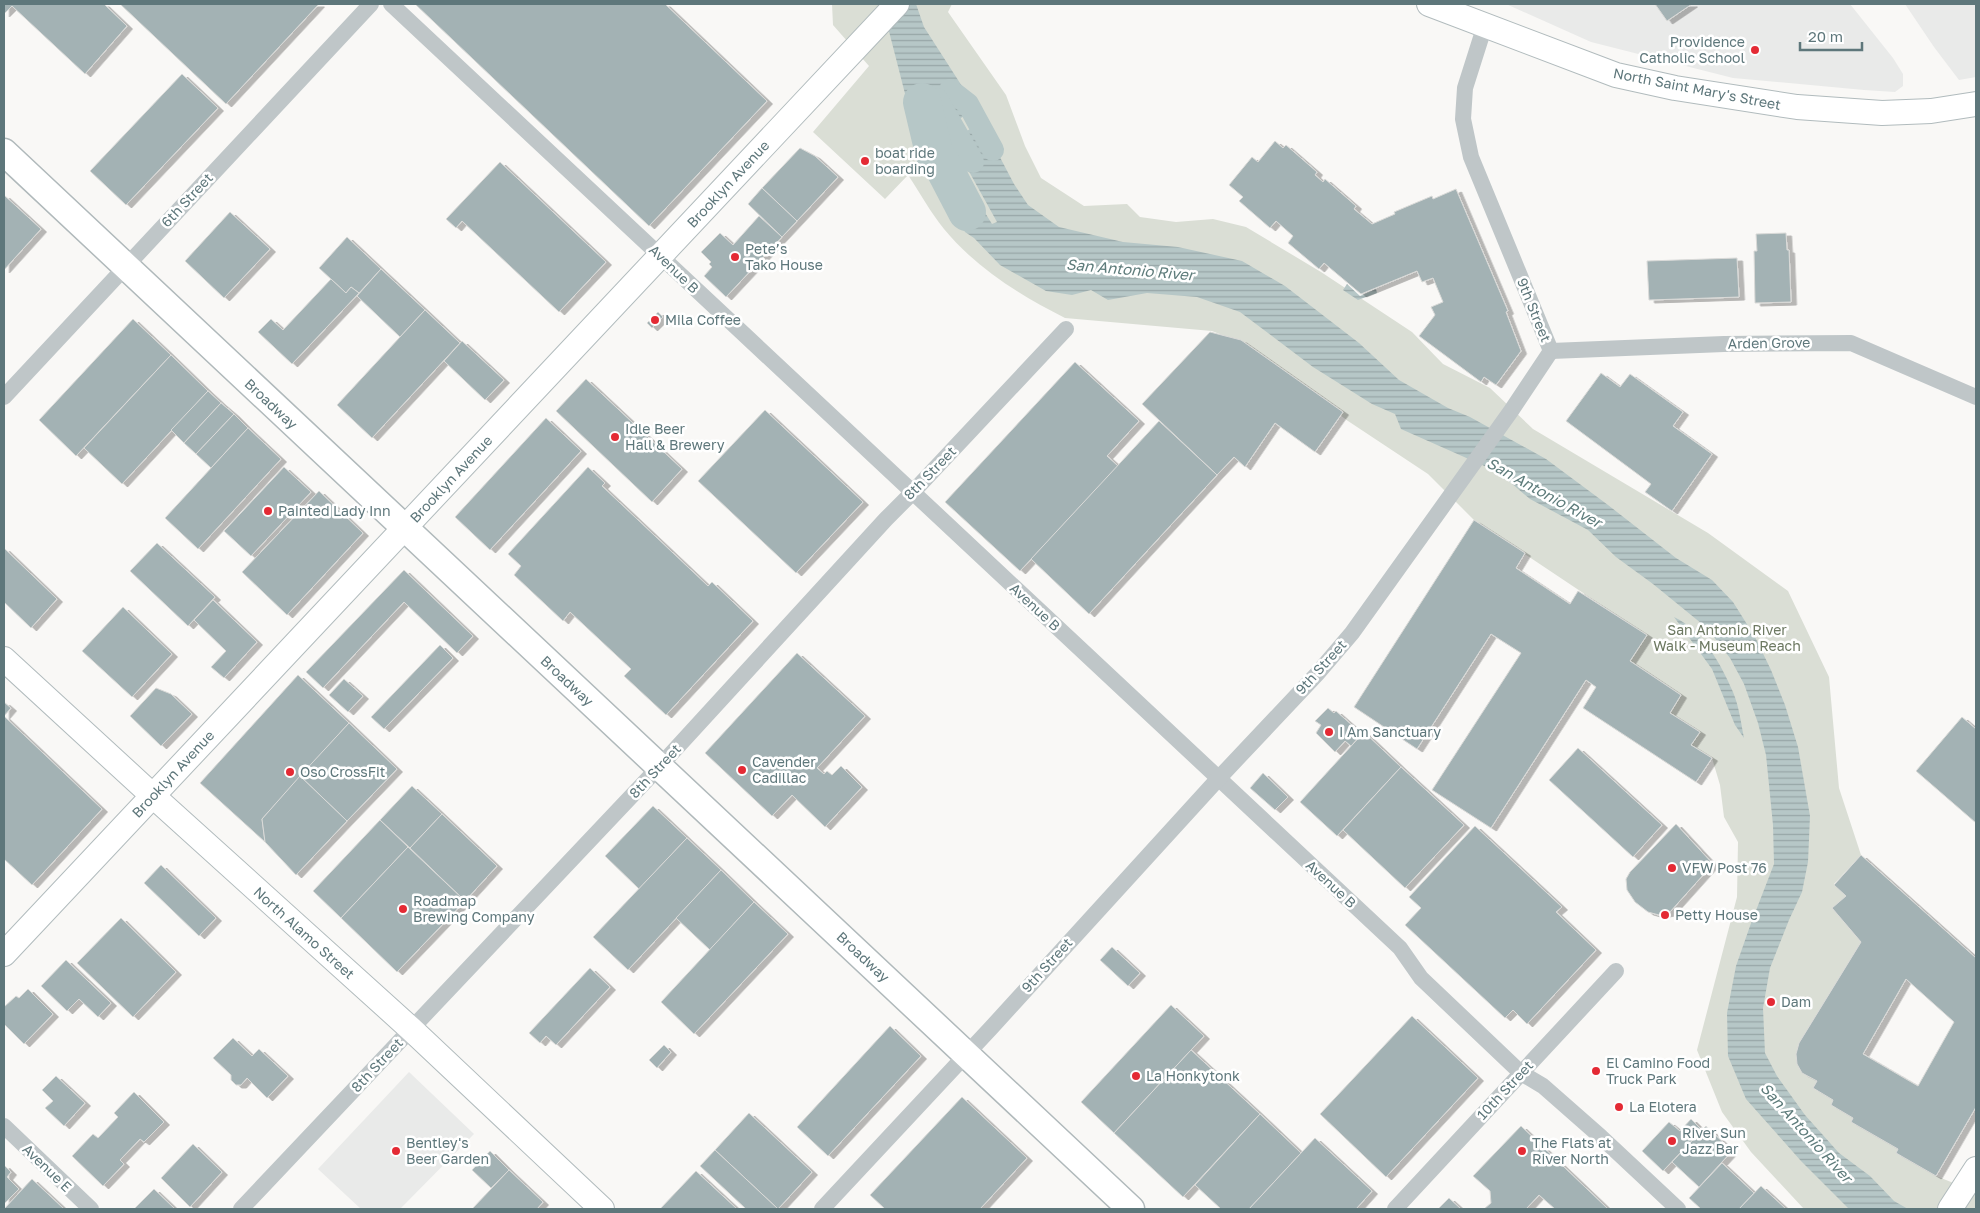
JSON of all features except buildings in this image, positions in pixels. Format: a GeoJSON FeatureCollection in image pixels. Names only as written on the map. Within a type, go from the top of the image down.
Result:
{"type":"FeatureCollection","features":[{"type":"Feature","properties":{"kind":"main road","name":"Broadway"},"geometry":{"type":"LineString","coordinates":[[4,152],[1131,1209]]}},
{"type":"Feature","properties":{"kind":"street","name":"6th Street"},"geometry":{"type":"LineString","coordinates":[[4,397],[371,4]]}},
{"type":"Feature","properties":{"kind":"street","name":"Avenue B"},"geometry":{"type":"LineString","coordinates":[[391,4],[1400,948],[1421,978],[1521,1072],[1543,1086],[1678,1209]]}},
{"type":"Feature","properties":{"kind":"street","name":"Brooklyn Avenue"},"geometry":{"type":"LineString","coordinates":[[4,954],[897,4]]}},
{"type":"Feature","properties":{"kind":"street","name":"North Saint Mary's Street"},"geometry":{"type":"LineString","coordinates":[[1429,4],[1616,75],[1751,101],[1882,114],[1931,111],[1976,104]]}},
{"type":"Feature","properties":{"kind":"street","name":"9th Street"},"geometry":{"type":"LineString","coordinates":[[822,1209],[1317,674],[1352,633],[1511,410],[1550,351],[1471,157],[1463,119],[1466,88],[1485,25]]}},
{"type":"Feature","properties":{"kind":"street","name":"8th Street"},"geometry":{"type":"LineString","coordinates":[[241,1209],[660,767],[799,612],[1066,329]]}},
{"type":"Feature","properties":{"kind":"street","name":"Arden Grove"},"geometry":{"type":"LineString","coordinates":[[1550,351],[1724,344],[1851,343],[1976,397]]}},
{"type":"Feature","properties":{"kind":"street","name":"North Alamo Street"},"geometry":{"type":"LineString","coordinates":[[4,659],[411,1029],[602,1209]]}},
{"type":"Feature","properties":{"kind":"street","name":"10th Street"},"geometry":{"type":"LineString","coordinates":[[1395,1209],[1616,971]]}},
{"type":"Feature","properties":{"kind":"street","name":"Avenue E"},"geometry":{"type":"LineString","coordinates":[[4,1126],[92,1209]]}},
{"type":"Feature","properties":{"kind":"street"},"geometry":{"type":"LineString","coordinates":[[1954,1203],[1976,1169]]}},
{"type":"Feature","properties":{"kind":"shaded area","name":"Providence Catholic School"},"geometry":{"type":"Polygon","coordinates":[[[1506,4],[1850,4],[1893,58],[1903,74],[1903,86],[1895,92],[1733,78],[1591,42],[1506,4]]]}},
{"type":"Feature","properties":{"kind":"shaded area"},"geometry":{"type":"Polygon","coordinates":[[[1905,4],[1976,4],[1976,77],[1959,80],[1905,4]]]}},
{"type":"Feature","properties":{"kind":"shaded area","name":"Bentley's Beer Garden"},"geometry":{"type":"Polygon","coordinates":[[[409,1072],[474,1134],[400,1209],[361,1209],[318,1169],[409,1072]]]}},
{"type":"Feature","properties":{"kind":"green space","name":"San Antonio River Walk - Museum Reach"},"geometry":{"type":"Polygon","coordinates":[[[832,4],[952,4],[948,12],[1006,95],[1025,146],[1041,178],[1084,206],[1127,204],[1140,217],[1176,222],[1213,219],[1246,227],[1321,272],[1412,332],[1443,364],[1490,388],[1533,429],[1708,533],[1788,591],[1829,677],[1839,788],[1861,855],[1834,884],[1846,896],[1832,908],[1861,942],[1799,1043],[1797,1062],[1806,1074],[1817,1081],[1813,1088],[1833,1100],[1831,1105],[1853,1118],[1851,1122],[1898,1149],[1896,1153],[1936,1176],[1976,1192],[1976,1209],[1804,1209],[1751,1152],[1722,1112],[1697,1050],[1737,897],[1738,842],[1724,817],[1720,785],[1712,758],[1691,745],[1699,732],[1670,713],[1681,695],[1630,661],[1646,635],[1474,520],[1428,474],[1348,421],[1245,344],[1212,331],[1065,318],[1000,280],[970,256],[939,223],[908,175],[885,199],[813,132],[869,66],[833,25],[832,4]]]}},
{"type":"Feature","properties":{"kind":"water"},"geometry":{"type":"Polygon","coordinates":[[[882,4],[916,4],[924,27],[976,108],[940,132],[945,146],[922,160],[882,4]]]}},
{"type":"Feature","properties":{"kind":"water"},"geometry":{"type":"Polygon","coordinates":[[[982,123],[1014,184],[1028,205],[1059,227],[1123,242],[1178,247],[1242,261],[1285,286],[1359,343],[1399,380],[1546,459],[1676,558],[1712,580],[1733,602],[1755,637],[1785,705],[1798,747],[1810,816],[1808,862],[1802,892],[1770,968],[1763,1008],[1765,1053],[1777,1076],[1805,1115],[1839,1153],[1870,1176],[1894,1201],[1908,1209],[1849,1209],[1801,1161],[1746,1099],[1728,1056],[1727,1013],[1736,966],[1774,864],[1773,825],[1766,755],[1758,723],[1744,684],[1730,658],[1707,628],[1616,557],[1588,530],[1530,499],[1498,472],[1401,429],[1395,414],[1372,404],[1313,367],[1240,312],[1197,297],[1147,293],[1108,300],[1091,290],[1072,295],[1046,291],[1000,265],[974,238],[965,232],[945,200],[933,172],[953,161],[992,224],[997,222],[951,139],[982,123]]]}},
{"type":"Feature","properties":{"kind":"water"},"geometry":{"type":"Polygon","coordinates":[[[1347,284],[1360,296],[1376,289],[1377,293],[1358,300],[1343,290],[1347,284]]]}},
{"type":"Feature","properties":{"kind":"water"},"geometry":{"type":"Polygon","coordinates":[[[1674,617],[1694,631],[1717,660],[1735,697],[1744,738],[1735,725],[1712,669],[1674,617]]]}},
{"type":"Feature","properties":{"kind":"waterway"},"geometry":{"type":"LineString","coordinates":[[950,90],[968,104],[993,150]]}},
{"type":"Feature","properties":{"kind":"waterway"},"geometry":{"type":"LineString","coordinates":[[937,99],[973,162]]}},
{"type":"Feature","properties":{"kind":"waterway","name":"San Antonio River"},"geometry":{"type":"LineString","coordinates":[[922,102],[934,153],[943,166],[967,212]]}},
{"type":"Feature","properties":{"kind":"place","name":"Providence Catholic School"},"geometry":{"type":"Point","coordinates":[1755,50]}},
{"type":"Feature","properties":{"kind":"place","name":"boat ride boarding"},"geometry":{"type":"Point","coordinates":[865,161]}},
{"type":"Feature","properties":{"kind":"place","name":"Pete’s Tako House"},"geometry":{"type":"Point","coordinates":[735,257]}},
{"type":"Feature","properties":{"kind":"place","name":"Mila Coffee"},"geometry":{"type":"Point","coordinates":[655,320]}},
{"type":"Feature","properties":{"kind":"place","name":"Idle Beer Hall & Brewery"},"geometry":{"type":"Point","coordinates":[615,437]}},
{"type":"Feature","properties":{"kind":"place","name":"Painted Lady Inn"},"geometry":{"type":"Point","coordinates":[268,511]}},
{"type":"Feature","properties":{"kind":"place","name":"I Am Sanctuary"},"geometry":{"type":"Point","coordinates":[1329,732]}},
{"type":"Feature","properties":{"kind":"place","name":"Cavender Cadillac"},"geometry":{"type":"Point","coordinates":[742,770]}},
{"type":"Feature","properties":{"kind":"place","name":"Oso CrossFit"},"geometry":{"type":"Point","coordinates":[290,772]}},
{"type":"Feature","properties":{"kind":"place","name":"VFW Post 76"},"geometry":{"type":"Point","coordinates":[1672,868]}},
{"type":"Feature","properties":{"kind":"place","name":"Roadmap Brewing Company"},"geometry":{"type":"Point","coordinates":[403,909]}},
{"type":"Feature","properties":{"kind":"place","name":"Petty House"},"geometry":{"type":"Point","coordinates":[1665,915]}},
{"type":"Feature","properties":{"kind":"place","name":"Dam"},"geometry":{"type":"Point","coordinates":[1771,1002]}},
{"type":"Feature","properties":{"kind":"place","name":"El Camino Food Truck Park"},"geometry":{"type":"Point","coordinates":[1596,1071]}},
{"type":"Feature","properties":{"kind":"place","name":"La Honkytonk"},"geometry":{"type":"Point","coordinates":[1136,1076]}},
{"type":"Feature","properties":{"kind":"place","name":"La Elotera"},"geometry":{"type":"Point","coordinates":[1619,1107]}},
{"type":"Feature","properties":{"kind":"place","name":"River Sun Jazz Bar"},"geometry":{"type":"Point","coordinates":[1672,1141]}},
{"type":"Feature","properties":{"kind":"place","name":"Bentley's Beer Garden"},"geometry":{"type":"Point","coordinates":[396,1151]}},
{"type":"Feature","properties":{"kind":"place","name":"The Flats at River North"},"geometry":{"type":"Point","coordinates":[1522,1151]}}]}
